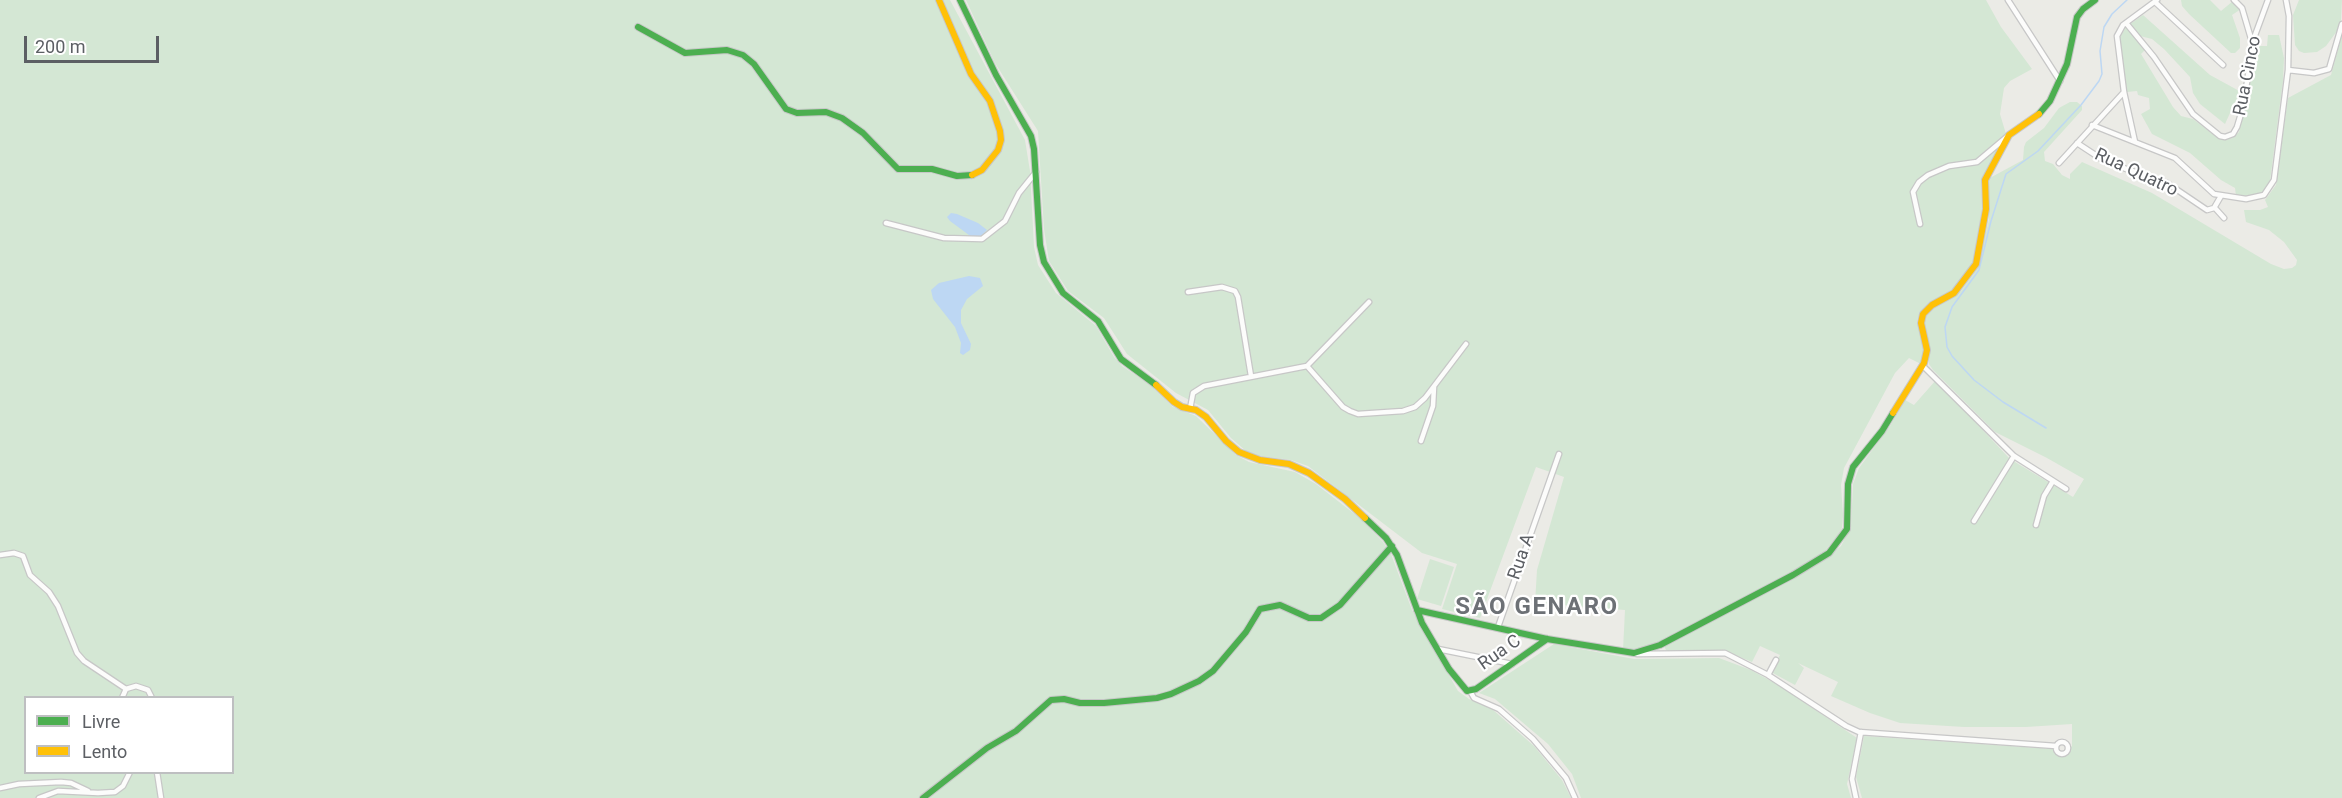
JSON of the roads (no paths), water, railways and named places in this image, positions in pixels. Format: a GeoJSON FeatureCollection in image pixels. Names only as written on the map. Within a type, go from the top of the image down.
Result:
{"type":"FeatureCollection","features":[{"type":"Feature","properties":{"kind":"street"},"geometry":{"type":"LineString","coordinates":[[638,27],[685,53],[727,50],[743,55],[754,64],[786,109],[797,113],[826,112],[842,118],[863,133],[898,168],[932,169],[957,176],[970,176],[982,170],[994,156],[1000,144],[1000,131],[990,101],[971,74],[939,0]]}},
{"type":"Feature","properties":{"kind":"street"},"geometry":{"type":"LineString","coordinates":[[960,0],[996,75],[1031,136],[1036,172],[1040,245],[1044,262],[1059,287],[1068,298],[1098,321],[1121,360],[1155,384],[1174,402],[1206,417],[1226,441],[1239,452],[1260,460],[1289,464],[1309,473],[1345,499],[1392,546],[1402,565],[1417,610],[1437,649],[1460,685],[1474,698],[1499,709],[1533,739],[1560,769],[1575,798]]}},
{"type":"Feature","properties":{"kind":"street"},"geometry":{"type":"LineString","coordinates":[[2008,0],[2060,81]]}},
{"type":"Feature","properties":{"kind":"street"},"geometry":{"type":"LineString","coordinates":[[1920,224],[1913,192],[1919,182],[1928,175],[1949,166],[1977,162],[2008,135],[2043,111],[2060,81],[2071,53],[2077,17],[2095,0]]}},
{"type":"Feature","properties":{"kind":"street"},"geometry":{"type":"LineString","coordinates":[[2234,0],[2244,11],[2253,44]]}},
{"type":"Feature","properties":{"kind":"street","name":"Rua Cinco"},"geometry":{"type":"LineString","coordinates":[[2126,23],[2154,57],[2193,114],[2223,137],[2231,135],[2237,127],[2243,107],[2253,44],[2268,0]]}},
{"type":"Feature","properties":{"kind":"street"},"geometry":{"type":"LineString","coordinates":[[2092,125],[2181,161],[2210,191],[2221,196],[2250,200],[2264,195],[2274,180],[2288,70],[2290,47],[2286,0]]}},
{"type":"Feature","properties":{"kind":"street"},"geometry":{"type":"LineString","coordinates":[[2136,142],[2124,92],[2117,38],[2126,23],[2156,1],[2223,66]]}},
{"type":"Feature","properties":{"kind":"street"},"geometry":{"type":"LineString","coordinates":[[2288,70],[2314,73],[2329,69],[2342,24]]}},
{"type":"Feature","properties":{"kind":"street"},"geometry":{"type":"LineString","coordinates":[[2060,163],[2124,92]]}},
{"type":"Feature","properties":{"kind":"street"},"geometry":{"type":"LineString","coordinates":[[1634,654],[1652,649],[1752,597],[1812,565],[1834,548],[1847,529],[1848,484],[1853,467],[1882,431],[1923,366],[1927,350],[1921,327],[1922,316],[1929,308],[1954,293],[1976,264],[1986,209],[1984,182],[2008,135]]}},
{"type":"Feature","properties":{"kind":"street","name":"Rua Quatro"},"geometry":{"type":"LineString","coordinates":[[2077,143],[2106,162],[2167,183],[2207,210],[2215,208]]}},
{"type":"Feature","properties":{"kind":"street"},"geometry":{"type":"LineString","coordinates":[[886,224],[944,238],[982,238],[1005,221],[1019,193],[1036,172]]}},
{"type":"Feature","properties":{"kind":"street"},"geometry":{"type":"LineString","coordinates":[[2221,196],[2215,208],[2224,218]]}},
{"type":"Feature","properties":{"kind":"street"},"geometry":{"type":"LineString","coordinates":[[1188,292],[1222,287],[1235,291],[1238,297],[1251,376]]}},
{"type":"Feature","properties":{"kind":"street"},"geometry":{"type":"LineString","coordinates":[[1190,409],[1193,393],[1199,388],[1307,366],[1369,302]]}},
{"type":"Feature","properties":{"kind":"street"},"geometry":{"type":"LineString","coordinates":[[1307,366],[1343,407],[1358,414],[1410,409],[1422,402],[1466,344]]}},
{"type":"Feature","properties":{"kind":"street"},"geometry":{"type":"LineString","coordinates":[[1923,366],[2014,456],[2066,489]]}},
{"type":"Feature","properties":{"kind":"street"},"geometry":{"type":"LineString","coordinates":[[1421,441],[1433,406],[1434,387]]}},
{"type":"Feature","properties":{"kind":"street","name":"Rua A"},"geometry":{"type":"LineString","coordinates":[[1498,627],[1559,454]]}},
{"type":"Feature","properties":{"kind":"street"},"geometry":{"type":"LineString","coordinates":[[1974,521],[2014,456]]}},
{"type":"Feature","properties":{"kind":"street"},"geometry":{"type":"LineString","coordinates":[[2036,525],[2044,496],[2053,481]]}},
{"type":"Feature","properties":{"kind":"street"},"geometry":{"type":"LineString","coordinates":[[923,798],[987,748],[1010,736],[1052,700],[1104,703],[1157,698],[1171,694],[1199,681],[1213,671],[1264,607],[1280,605],[1309,618],[1321,618],[1340,605],[1392,546]]}},
{"type":"Feature","properties":{"kind":"street"},"geometry":{"type":"LineString","coordinates":[[0,555],[14,553],[23,556],[30,575],[43,586],[58,606],[76,653],[84,661],[126,689],[141,687],[147,690],[151,696]]}},
{"type":"Feature","properties":{"kind":"street"},"geometry":{"type":"LineString","coordinates":[[1417,610],[1547,639],[1634,654],[1725,653],[1768,675],[1846,726],[1861,732],[2056,746]]}},
{"type":"Feature","properties":{"kind":"street","name":"Rua C"},"geometry":{"type":"LineString","coordinates":[[1470,692],[1547,639]]}},
{"type":"Feature","properties":{"kind":"street"},"geometry":{"type":"LineString","coordinates":[[1437,649],[1512,664]]}},
{"type":"Feature","properties":{"kind":"street"},"geometry":{"type":"LineString","coordinates":[[1768,675],[1776,660]]}},
{"type":"Feature","properties":{"kind":"street"},"geometry":{"type":"LineString","coordinates":[[123,696],[126,689]]}},
{"type":"Feature","properties":{"kind":"street"},"geometry":{"type":"LineString","coordinates":[[1856,798],[1852,779],[1861,732]]}},
{"type":"Feature","properties":{"kind":"street"},"geometry":{"type":"LineString","coordinates":[[39,798],[58,791],[115,792],[123,786],[129,774]]}},
{"type":"Feature","properties":{"kind":"street"},"geometry":{"type":"LineString","coordinates":[[157,774],[161,798]]}},
{"type":"Feature","properties":{"kind":"street"},"geometry":{"type":"LineString","coordinates":[[0,788],[29,783],[61,782],[71,783],[90,792]]}},
{"type":"Feature","properties":{"kind":"water"},"geometry":{"type":"Polygon","coordinates":[[[951,213],[978,223],[987,230],[981,236],[973,238],[950,221],[947,217],[951,213]]]}},
{"type":"Feature","properties":{"kind":"water"},"geometry":{"type":"Polygon","coordinates":[[[969,276],[980,278],[983,286],[967,299],[961,310],[961,323],[971,344],[970,350],[963,355],[960,353],[961,343],[955,327],[933,299],[931,290],[939,283],[969,276]]]}},
{"type":"Feature","properties":{"kind":"waterway"},"geometry":{"type":"LineString","coordinates":[[2046,428],[2003,402],[1974,380],[1952,356],[1947,347],[1945,327],[1952,307],[1979,270],[2006,174],[2038,151],[2081,105],[2099,81],[2102,74],[2100,51],[2104,27],[2112,14],[2127,0]]}},
{"type":"Feature","properties":{"kind":"district","name":"SÃO GENARO"},"geometry":{"type":"Point","coordinates":[1537,608]}}]}
